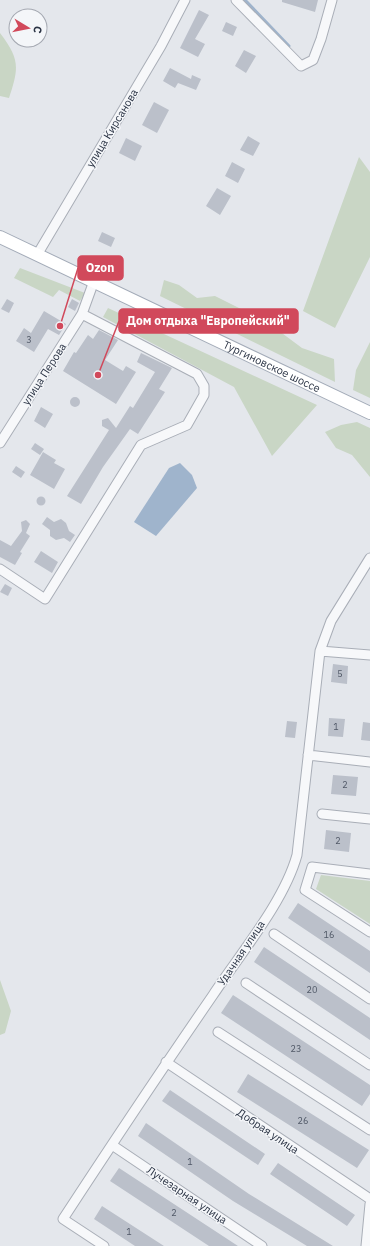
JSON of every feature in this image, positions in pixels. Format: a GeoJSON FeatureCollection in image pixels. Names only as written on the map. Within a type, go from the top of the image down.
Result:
{"type":"FeatureCollection","features":[{"type":"Feature","properties":{"kind":"main road","name":"Тургиновское шоссе"},"geometry":{"type":"LineString","coordinates":[[0,237],[370,413]]}},
{"type":"Feature","properties":{"kind":"street","name":"улица Кирсанова"},"geometry":{"type":"LineString","coordinates":[[37,255],[161,46],[185,0]]}},
{"type":"Feature","properties":{"kind":"street"},"geometry":{"type":"LineString","coordinates":[[236,0],[301,66],[312,60],[321,39],[332,0]]}},
{"type":"Feature","properties":{"kind":"street","name":"улица Перова"},"geometry":{"type":"LineString","coordinates":[[0,443],[82,314],[94,281]]}},
{"type":"Feature","properties":{"kind":"street"},"geometry":{"type":"LineString","coordinates":[[0,569],[45,599],[141,445],[187,425],[204,395],[204,386],[197,374],[82,314]]}},
{"type":"Feature","properties":{"kind":"street","name":"Удачная улица"},"geometry":{"type":"LineString","coordinates":[[104,1246],[63,1219],[166,1062],[272,908],[289,879],[297,855],[320,651],[331,621],[370,558]]}},
{"type":"Feature","properties":{"kind":"street"},"geometry":{"type":"LineString","coordinates":[[320,651],[370,655]]}},
{"type":"Feature","properties":{"kind":"street"},"geometry":{"type":"LineString","coordinates":[[308,755],[370,762]]}},
{"type":"Feature","properties":{"kind":"street"},"geometry":{"type":"LineString","coordinates":[[322,814],[370,819]]}},
{"type":"Feature","properties":{"kind":"street"},"geometry":{"type":"LineString","coordinates":[[370,874],[312,867],[305,890],[370,932]]}},
{"type":"Feature","properties":{"kind":"street"},"geometry":{"type":"LineString","coordinates":[[274,934],[370,999]]}},
{"type":"Feature","properties":{"kind":"street"},"geometry":{"type":"LineString","coordinates":[[246,983],[370,1065]]}},
{"type":"Feature","properties":{"kind":"street"},"geometry":{"type":"LineString","coordinates":[[218,1032],[370,1130]]}},
{"type":"Feature","properties":{"kind":"street","name":"Добрая улица"},"geometry":{"type":"LineString","coordinates":[[166,1062],[370,1199]]}},
{"type":"Feature","properties":{"kind":"street","name":"Лучезарная улица"},"geometry":{"type":"LineString","coordinates":[[112,1145],[262,1246]]}},
{"type":"Feature","properties":{"kind":"street"},"geometry":{"type":"LineString","coordinates":[[366,1246],[370,1204]]}},
{"type":"Feature","properties":{"kind":"green space"},"geometry":{"type":"Polygon","coordinates":[[[0,33],[7,42],[8,48],[10,48],[14,57],[16,71],[9,98],[0,96],[0,33]]]}},
{"type":"Feature","properties":{"kind":"green space"},"geometry":{"type":"Polygon","coordinates":[[[359,157],[370,172],[370,257],[335,328],[303,311],[359,157]]]}},
{"type":"Feature","properties":{"kind":"green space"},"geometry":{"type":"Polygon","coordinates":[[[20,268],[85,293],[80,301],[59,290],[53,297],[14,278],[20,268]]]}},
{"type":"Feature","properties":{"kind":"green space"},"geometry":{"type":"Polygon","coordinates":[[[164,280],[179,285],[197,298],[215,296],[267,322],[302,348],[334,359],[335,382],[160,296],[164,280]]]}},
{"type":"Feature","properties":{"kind":"green space"},"geometry":{"type":"Polygon","coordinates":[[[108,308],[317,405],[272,456],[234,387],[103,317],[108,308]]]}},
{"type":"Feature","properties":{"kind":"green space"},"geometry":{"type":"Polygon","coordinates":[[[370,342],[370,398],[353,390],[356,370],[370,342]]]}},
{"type":"Feature","properties":{"kind":"green space"},"geometry":{"type":"Polygon","coordinates":[[[357,422],[370,428],[370,477],[352,455],[336,448],[325,432],[341,425],[357,422]]]}},
{"type":"Feature","properties":{"kind":"green space"},"geometry":{"type":"Polygon","coordinates":[[[321,875],[370,881],[370,924],[316,889],[321,875]]]}},
{"type":"Feature","properties":{"kind":"green space"},"geometry":{"type":"Polygon","coordinates":[[[0,980],[11,1011],[5,1033],[0,1035],[0,980]]]}},
{"type":"Feature","properties":{"kind":"water"},"geometry":{"type":"Polygon","coordinates":[[[180,463],[192,475],[197,488],[156,536],[134,522],[169,468],[180,463]]]}},
{"type":"Feature","properties":{"kind":"building"},"geometry":{"type":"Polygon","coordinates":[[[282,0],[318,0],[315,12],[282,2],[282,0]]]}},
{"type":"Feature","properties":{"kind":"building"},"geometry":{"type":"Polygon","coordinates":[[[199,10],[209,15],[195,39],[205,44],[198,57],[180,48],[199,10]]]}},
{"type":"Feature","properties":{"kind":"building"},"geometry":{"type":"Polygon","coordinates":[[[226,22],[237,27],[233,36],[222,31],[226,22]]]}},
{"type":"Feature","properties":{"kind":"building"},"geometry":{"type":"Polygon","coordinates":[[[244,50],[256,56],[246,73],[235,66],[244,50]]]}},
{"type":"Feature","properties":{"kind":"building"},"geometry":{"type":"Polygon","coordinates":[[[170,68],[191,79],[192,75],[201,79],[196,90],[178,83],[175,88],[163,81],[170,68]]]}},
{"type":"Feature","properties":{"kind":"building"},"geometry":{"type":"Polygon","coordinates":[[[154,102],[169,110],[157,133],[142,125],[154,102]]]}},
{"type":"Feature","properties":{"kind":"building"},"geometry":{"type":"Polygon","coordinates":[[[248,136],[260,143],[253,156],[240,150],[248,136]]]}},
{"type":"Feature","properties":{"kind":"building"},"geometry":{"type":"Polygon","coordinates":[[[126,138],[142,146],[135,161],[119,153],[126,138]]]}},
{"type":"Feature","properties":{"kind":"building"},"geometry":{"type":"Polygon","coordinates":[[[232,162],[245,169],[238,183],[225,176],[232,162]]]}},
{"type":"Feature","properties":{"kind":"building"},"geometry":{"type":"Polygon","coordinates":[[[217,188],[231,196],[220,215],[206,206],[217,188]]]}},
{"type":"Feature","properties":{"kind":"building"},"geometry":{"type":"Polygon","coordinates":[[[102,232],[115,238],[111,247],[98,241],[102,232]]]}},
{"type":"Feature","properties":{"kind":"building"},"geometry":{"type":"Polygon","coordinates":[[[7,299],[14,303],[9,313],[1,309],[7,299]]]}},
{"type":"Feature","properties":{"kind":"building"},"geometry":{"type":"Polygon","coordinates":[[[72,299],[79,303],[75,311],[68,307],[72,299]]]}},
{"type":"Feature","properties":{"kind":"building"},"geometry":{"type":"Polygon","coordinates":[[[44,311],[66,324],[59,335],[48,329],[34,352],[16,341],[24,328],[31,333],[44,311]]]}},
{"type":"Feature","properties":{"kind":"building"},"geometry":{"type":"Polygon","coordinates":[[[99,330],[118,340],[105,360],[123,371],[126,366],[136,372],[116,404],[63,371],[74,352],[76,353],[88,335],[93,339],[99,330]]]}},
{"type":"Feature","properties":{"kind":"building"},"geometry":{"type":"Polygon","coordinates":[[[141,353],[172,368],[159,389],[165,392],[138,434],[130,429],[103,467],[81,504],[67,496],[109,430],[102,426],[102,420],[108,418],[116,428],[130,406],[133,408],[155,372],[137,362],[141,353]]]}},
{"type":"Feature","properties":{"kind":"building"},"geometry":{"type":"Polygon","coordinates":[[[73,397],[77,397],[79,398],[79,406],[73,407],[70,404],[70,400],[73,397]]]}},
{"type":"Feature","properties":{"kind":"building"},"geometry":{"type":"Polygon","coordinates":[[[41,407],[53,414],[45,428],[34,421],[41,407]]]}},
{"type":"Feature","properties":{"kind":"building"},"geometry":{"type":"Polygon","coordinates":[[[35,443],[44,449],[40,455],[31,449],[35,443]]]}},
{"type":"Feature","properties":{"kind":"building"},"geometry":{"type":"Polygon","coordinates":[[[43,452],[56,460],[54,463],[65,469],[54,489],[30,475],[43,452]]]}},
{"type":"Feature","properties":{"kind":"building"},"geometry":{"type":"Polygon","coordinates":[[[16,466],[25,472],[21,478],[12,472],[16,466]]]}},
{"type":"Feature","properties":{"kind":"building"},"geometry":{"type":"Polygon","coordinates":[[[41,496],[46,501],[41,506],[36,501],[41,496]]]}},
{"type":"Feature","properties":{"kind":"building"},"geometry":{"type":"Polygon","coordinates":[[[47,517],[54,522],[61,519],[66,523],[69,531],[75,535],[70,542],[64,538],[56,540],[50,536],[50,530],[42,524],[47,517]]]}},
{"type":"Feature","properties":{"kind":"building"},"geometry":{"type":"Polygon","coordinates":[[[26,520],[30,524],[26,533],[30,536],[20,552],[22,553],[15,565],[0,557],[0,540],[11,546],[22,531],[21,522],[26,520]]]}},
{"type":"Feature","properties":{"kind":"building"},"geometry":{"type":"Polygon","coordinates":[[[41,551],[58,562],[52,573],[34,562],[41,551]]]}},
{"type":"Feature","properties":{"kind":"building"},"geometry":{"type":"Polygon","coordinates":[[[5,584],[12,588],[8,596],[0,592],[5,584]]]}},
{"type":"Feature","properties":{"kind":"building"},"geometry":{"type":"Polygon","coordinates":[[[333,664],[348,666],[347,684],[331,682],[333,664]]]}},
{"type":"Feature","properties":{"kind":"building"},"geometry":{"type":"Polygon","coordinates":[[[329,718],[345,719],[343,737],[328,736],[329,718]]]}},
{"type":"Feature","properties":{"kind":"building"},"geometry":{"type":"Polygon","coordinates":[[[287,721],[297,722],[295,738],[285,737],[287,721]]]}},
{"type":"Feature","properties":{"kind":"building"},"geometry":{"type":"Polygon","coordinates":[[[363,722],[370,723],[370,741],[361,740],[363,722]]]}},
{"type":"Feature","properties":{"kind":"building"},"geometry":{"type":"Polygon","coordinates":[[[333,775],[358,777],[356,796],[331,794],[333,775]]]}},
{"type":"Feature","properties":{"kind":"building"},"geometry":{"type":"Polygon","coordinates":[[[326,830],[351,833],[349,852],[324,849],[326,830]]]}},
{"type":"Feature","properties":{"kind":"building"},"geometry":{"type":"Polygon","coordinates":[[[298,903],[370,951],[370,973],[288,918],[298,903]]]}},
{"type":"Feature","properties":{"kind":"building"},"geometry":{"type":"Polygon","coordinates":[[[264,947],[370,1018],[370,1040],[254,962],[264,947]]]}},
{"type":"Feature","properties":{"kind":"building"},"geometry":{"type":"Polygon","coordinates":[[[233,995],[370,1085],[370,1094],[362,1106],[221,1013],[233,995]]]}},
{"type":"Feature","properties":{"kind":"building"},"geometry":{"type":"Polygon","coordinates":[[[248,1074],[369,1150],[357,1168],[237,1092],[248,1074]]]}},
{"type":"Feature","properties":{"kind":"building"},"geometry":{"type":"Polygon","coordinates":[[[170,1090],[265,1154],[258,1165],[162,1101],[170,1090]]]}},
{"type":"Feature","properties":{"kind":"building"},"geometry":{"type":"Polygon","coordinates":[[[146,1123],[249,1194],[333,1246],[307,1246],[233,1201],[138,1136],[146,1123]]]}},
{"type":"Feature","properties":{"kind":"building"},"geometry":{"type":"Polygon","coordinates":[[[278,1163],[355,1215],[347,1226],[270,1174],[278,1163]]]}},
{"type":"Feature","properties":{"kind":"building"},"geometry":{"type":"Polygon","coordinates":[[[119,1168],[238,1246],[209,1246],[110,1181],[119,1168]]]}},
{"type":"Feature","properties":{"kind":"building"},"geometry":{"type":"Polygon","coordinates":[[[102,1206],[164,1246],[135,1246],[94,1219],[102,1206]]]}},
{"type":"Feature","properties":{"kind":"waterway"},"geometry":{"type":"LineString","coordinates":[[245,0],[289,46]]}},
{"type":"Feature","properties":{"kind":"place","name":"Ozon"},"geometry":{"type":"Point","coordinates":[60,326]}},
{"type":"Feature","properties":{"kind":"place","name":"Дом отдыха \"Европейский\""},"geometry":{"type":"Point","coordinates":[98,375]}}]}
